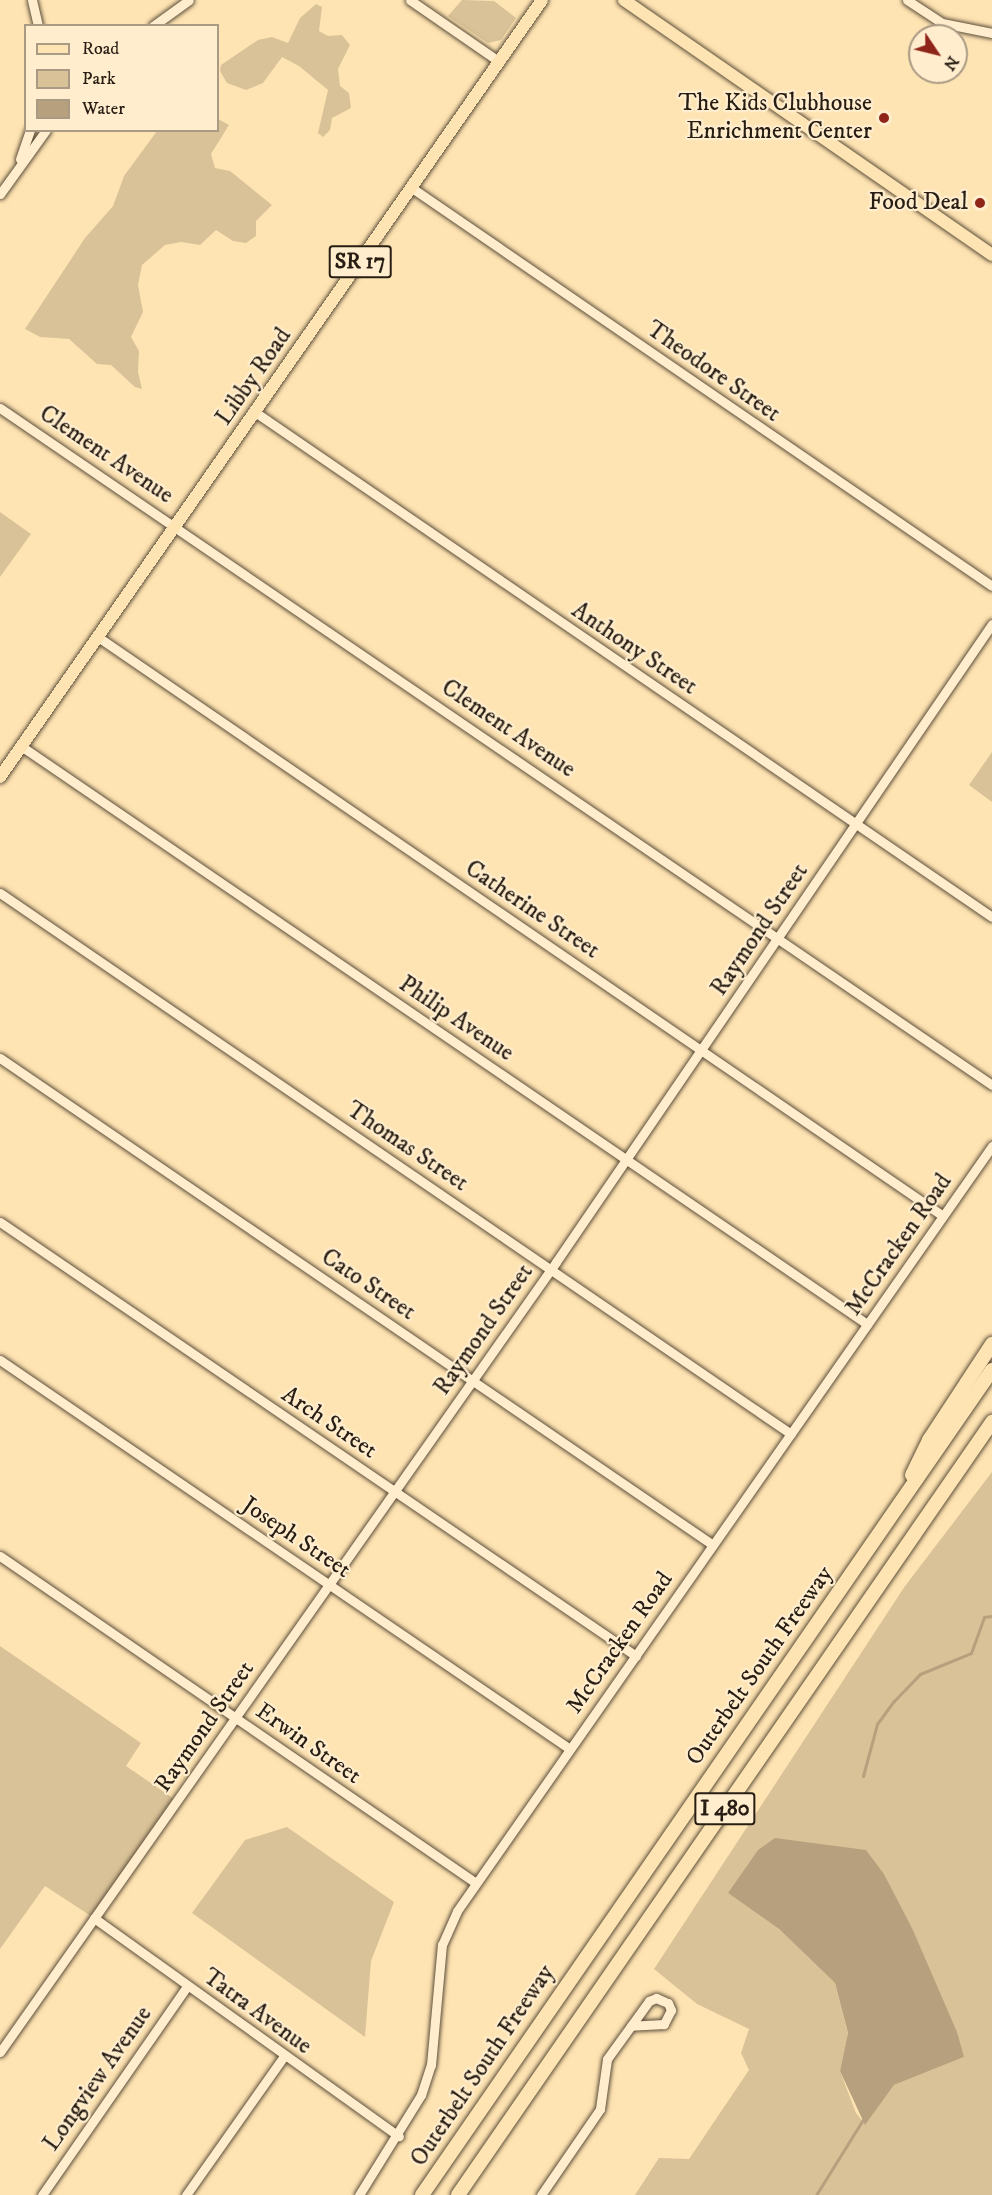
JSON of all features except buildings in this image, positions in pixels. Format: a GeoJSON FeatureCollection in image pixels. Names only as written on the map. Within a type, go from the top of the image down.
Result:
{"type":"FeatureCollection","features":[{"type":"Feature","properties":{"kind":"highway"},"geometry":{"type":"LineString","coordinates":[[894,1513],[929,1440],[992,1344]]}},
{"type":"Feature","properties":{"kind":"highway","name":"Outerbelt South Freeway"},"geometry":{"type":"LineString","coordinates":[[422,2195],[992,1370]]}},
{"type":"Feature","properties":{"kind":"highway","name":"I 480"},"geometry":{"type":"LineString","coordinates":[[458,2195],[992,1422]]}},
{"type":"Feature","properties":{"kind":"main road","name":"Libby Road"},"geometry":{"type":"LineString","coordinates":[[0,777],[542,0]]}},
{"type":"Feature","properties":{"kind":"main road"},"geometry":{"type":"LineString","coordinates":[[624,0],[992,255]]}},
{"type":"Feature","properties":{"kind":"street"},"geometry":{"type":"LineString","coordinates":[[32,0],[38,24]]}},
{"type":"Feature","properties":{"kind":"street"},"geometry":{"type":"LineString","coordinates":[[156,24],[189,0]]}},
{"type":"Feature","properties":{"kind":"street"},"geometry":{"type":"LineString","coordinates":[[410,0],[500,62]]}},
{"type":"Feature","properties":{"kind":"street"},"geometry":{"type":"LineString","coordinates":[[907,0],[942,23],[992,33]]}},
{"type":"Feature","properties":{"kind":"street"},"geometry":{"type":"LineString","coordinates":[[12,177],[29,132]]}},
{"type":"Feature","properties":{"kind":"street"},"geometry":{"type":"LineString","coordinates":[[0,194],[45,132]]}},
{"type":"Feature","properties":{"kind":"street","name":"Theodore Street"},"geometry":{"type":"LineString","coordinates":[[412,188],[992,586]]}},
{"type":"Feature","properties":{"kind":"street","name":"Clement Avenue"},"geometry":{"type":"LineString","coordinates":[[0,408],[175,525],[992,1085]]}},
{"type":"Feature","properties":{"kind":"street","name":"Anthony Street"},"geometry":{"type":"LineString","coordinates":[[255,412],[992,917]]}},
{"type":"Feature","properties":{"kind":"street","name":"Raymond Street"},"geometry":{"type":"LineString","coordinates":[[0,2052],[551,1269],[992,624]]}},
{"type":"Feature","properties":{"kind":"street","name":"Catherine Street"},"geometry":{"type":"LineString","coordinates":[[98,637],[943,1216]]}},
{"type":"Feature","properties":{"kind":"street","name":"Philip Avenue"},"geometry":{"type":"LineString","coordinates":[[21,746],[867,1324]]}},
{"type":"Feature","properties":{"kind":"street","name":"Thomas Street"},"geometry":{"type":"LineString","coordinates":[[0,893],[791,1434]]}},
{"type":"Feature","properties":{"kind":"street","name":"Cato Street"},"geometry":{"type":"LineString","coordinates":[[0,1058],[713,1545]]}},
{"type":"Feature","properties":{"kind":"street","name":"McCracken Road"},"geometry":{"type":"LineString","coordinates":[[359,2195],[399,2136],[421,2095],[431,2065],[442,1945],[457,1911],[992,1146]]}},
{"type":"Feature","properties":{"kind":"street","name":"Arch Street"},"geometry":{"type":"LineString","coordinates":[[0,1222],[636,1656]]}},
{"type":"Feature","properties":{"kind":"street","name":"Joseph Street"},"geometry":{"type":"LineString","coordinates":[[0,1360],[570,1749]]}},
{"type":"Feature","properties":{"kind":"street","name":"Erwin Street"},"geometry":{"type":"LineString","coordinates":[[0,1556],[476,1884]]}},
{"type":"Feature","properties":{"kind":"street","name":"Tatra Avenue"},"geometry":{"type":"LineString","coordinates":[[94,1918],[399,2136]]}},
{"type":"Feature","properties":{"kind":"street","name":"Longview Avenue"},"geometry":{"type":"LineString","coordinates":[[42,2195],[187,1986]]}},
{"type":"Feature","properties":{"kind":"street"},"geometry":{"type":"LineString","coordinates":[[541,2195],[600,2109],[603,2067],[631,2026]]}},
{"type":"Feature","properties":{"kind":"street"},"geometry":{"type":"LineString","coordinates":[[186,2195],[284,2056]]}},
{"type":"Feature","properties":{"kind":"green space"},"geometry":{"type":"Polygon","coordinates":[[[462,0],[494,1],[516,18],[501,40],[488,43],[448,16],[462,0]]]}},
{"type":"Feature","properties":{"kind":"green space"},"geometry":{"type":"Polygon","coordinates":[[[316,4],[322,7],[319,31],[328,36],[342,35],[350,45],[338,69],[340,86],[349,93],[351,108],[332,118],[330,130],[323,137],[318,133],[328,90],[299,66],[282,57],[263,83],[246,90],[227,83],[220,71],[221,65],[258,40],[272,37],[288,43],[300,18],[316,4]]]}},
{"type":"Feature","properties":{"kind":"green space"},"geometry":{"type":"Polygon","coordinates":[[[219,120],[229,125],[211,154],[215,168],[230,171],[272,205],[256,221],[256,236],[246,243],[233,241],[216,230],[200,245],[181,242],[165,245],[142,265],[138,285],[143,312],[131,337],[139,351],[138,372],[142,389],[135,387],[111,365],[97,364],[69,339],[40,337],[25,329],[85,238],[113,206],[124,176],[156,132],[219,132],[219,120]]]}},
{"type":"Feature","properties":{"kind":"green space"},"geometry":{"type":"Polygon","coordinates":[[[0,512],[31,534],[0,577],[0,512]]]}},
{"type":"Feature","properties":{"kind":"green space"},"geometry":{"type":"Polygon","coordinates":[[[992,752],[992,802],[969,785],[992,752]]]}},
{"type":"Feature","properties":{"kind":"green space"},"geometry":{"type":"Polygon","coordinates":[[[992,1472],[992,2195],[635,2195],[659,2158],[689,2159],[749,2070],[741,2053],[749,2029],[697,2004],[654,1969],[905,1586],[992,1472]],[[884,1874],[728,1893],[779,1929],[835,1983],[848,2034],[840,2071],[856,2113],[865,2124],[894,2085],[964,2057],[912,1929],[884,1874]]]}},
{"type":"Feature","properties":{"kind":"green space"},"geometry":{"type":"Polygon","coordinates":[[[0,1646],[141,1743],[126,1766],[177,1801],[94,1918],[45,1886],[0,1949],[0,1646]]]}},
{"type":"Feature","properties":{"kind":"green space"},"geometry":{"type":"Polygon","coordinates":[[[287,1827],[394,1902],[371,1961],[365,2037],[192,1913],[245,1840],[287,1827]]]}},
{"type":"Feature","properties":{"kind":"water"},"geometry":{"type":"Polygon","coordinates":[[[775,1838],[866,1850],[884,1874],[912,1928],[957,2032],[964,2057],[894,2085],[865,2125],[840,2071],[848,2033],[835,1983],[779,1929],[728,1893],[758,1850],[775,1838]]]}},
{"type":"Feature","properties":{"kind":"waterway"},"geometry":{"type":"LineString","coordinates":[[863,1776],[877,1724],[894,1701],[920,1674],[971,1653],[984,1617],[992,1616]]}},
{"type":"Feature","properties":{"kind":"waterway"},"geometry":{"type":"LineString","coordinates":[[816,2195],[864,2118]]}},
{"type":"Feature","properties":{"kind":"place","name":"The Kids Clubhouse Enrichment Center"},"geometry":{"type":"Point","coordinates":[884,118]}},
{"type":"Feature","properties":{"kind":"place","name":"Food Deal"},"geometry":{"type":"Point","coordinates":[980,203]}}]}
